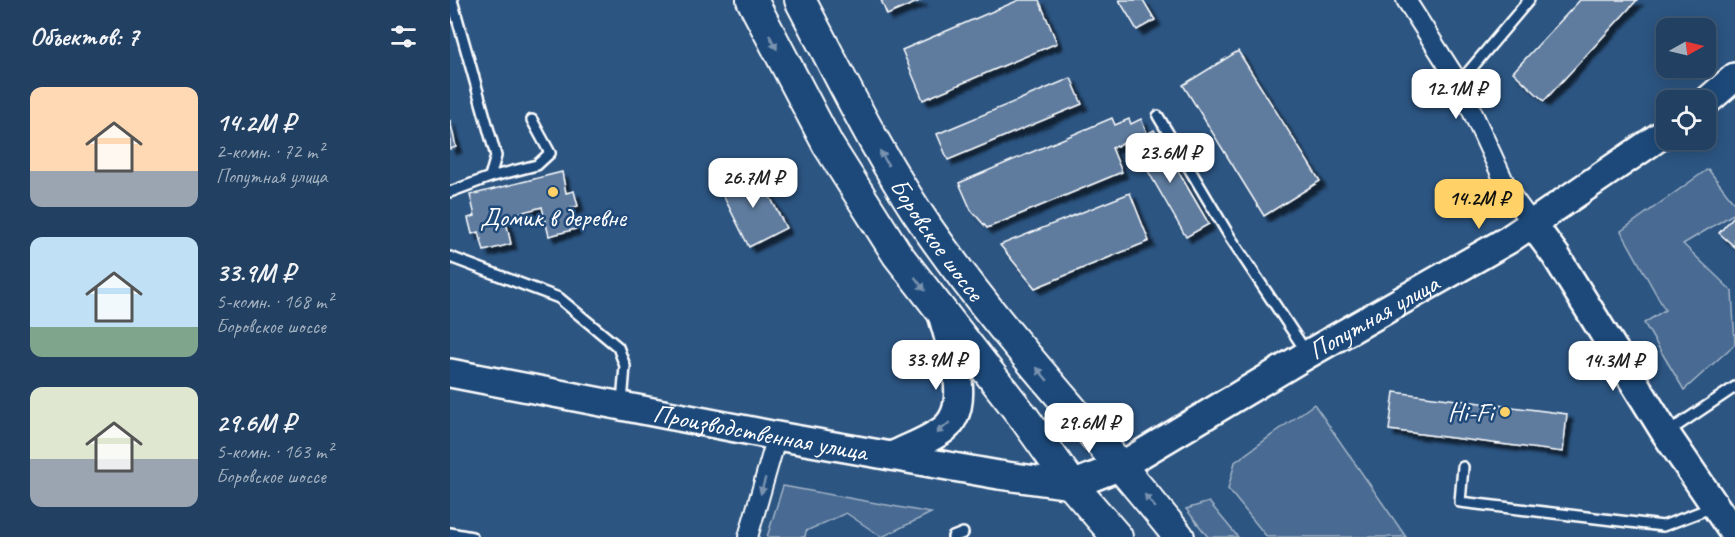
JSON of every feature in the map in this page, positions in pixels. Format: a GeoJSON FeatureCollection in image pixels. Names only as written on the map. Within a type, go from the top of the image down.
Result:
{"type":"FeatureCollection","features":[{"type":"Feature","properties":{"kind":"main road","name":"Боровское шоссе"},"geometry":{"type":"LineString","coordinates":[[752,0],[828,145],[897,254],[1072,485],[1117,537]]}},
{"type":"Feature","properties":{"kind":"main road","name":"Боровское шоссе"},"geometry":{"type":"LineString","coordinates":[[800,0],[864,123],[929,230],[1016,342],[1179,537]]}},
{"type":"Feature","properties":{"kind":"street"},"geometry":{"type":"LineString","coordinates":[[1406,0],[1459,83],[1509,192],[1556,256],[1666,434],[1735,535]]}},
{"type":"Feature","properties":{"kind":"street"},"geometry":{"type":"LineString","coordinates":[[1716,93],[1735,77]]}},
{"type":"Feature","properties":{"kind":"street","name":"Попутная улица"},"geometry":{"type":"LineString","coordinates":[[1072,485],[1121,466],[1308,354],[1508,240],[1531,222],[1656,139]]}},
{"type":"Feature","properties":{"kind":"street"},"geometry":{"type":"LineString","coordinates":[[894,455],[940,432],[955,414],[959,384],[942,314]]}},
{"type":"Feature","properties":{"kind":"street","name":"Производственная улица"},"geometry":{"type":"LineString","coordinates":[[450,374],[777,436],[999,475],[1072,485]]}},
{"type":"Feature","properties":{"kind":"street"},"geometry":{"type":"LineString","coordinates":[[748,537],[777,436]]}},
{"type":"Feature","properties":{"kind":"lane"},"geometry":{"type":"LineString","coordinates":[[452,0],[496,156],[490,177]]}},
{"type":"Feature","properties":{"kind":"lane"},"geometry":{"type":"LineString","coordinates":[[1459,83],[1529,0]]}},
{"type":"Feature","properties":{"kind":"lane"},"geometry":{"type":"LineString","coordinates":[[1158,116],[1230,237],[1308,354]]}},
{"type":"Feature","properties":{"kind":"lane"},"geometry":{"type":"LineString","coordinates":[[450,192],[490,177],[537,165],[550,153],[532,120]]}},
{"type":"Feature","properties":{"kind":"lane"},"geometry":{"type":"LineString","coordinates":[[450,258],[559,298],[618,347],[625,366],[622,405]]}},
{"type":"Feature","properties":{"kind":"lane"},"geometry":{"type":"LineString","coordinates":[[1666,434],[1735,387]]}},
{"type":"Feature","properties":{"kind":"lane"},"geometry":{"type":"LineString","coordinates":[[1463,467],[1460,502],[1663,526],[1715,506]]}},
{"type":"Feature","properties":{"kind":"lane"},"geometry":{"type":"LineString","coordinates":[[450,533],[472,537]]}},
{"type":"Feature","properties":{"kind":"lane"},"geometry":{"type":"LineString","coordinates":[[953,537],[963,533]]}},
{"type":"Feature","properties":{"kind":"shaded area"},"geometry":{"type":"Polygon","coordinates":[[[1708,169],[1735,204],[1735,213],[1683,244],[1732,291],[1735,344],[1684,390],[1644,323],[1665,310],[1621,231],[1708,169]]]}},
{"type":"Feature","properties":{"kind":"shaded area"},"geometry":{"type":"Polygon","coordinates":[[[1314,404],[1406,537],[1267,537],[1228,489],[1235,462],[1314,404]]]}},
{"type":"Feature","properties":{"kind":"shaded area"},"geometry":{"type":"Polygon","coordinates":[[[783,486],[931,513],[882,537],[846,513],[806,531],[805,537],[767,537],[783,486]]]}},
{"type":"Feature","properties":{"kind":"shaded area"},"geometry":{"type":"Polygon","coordinates":[[[1209,502],[1238,537],[1208,537],[1186,509],[1209,502]]]}},
{"type":"Feature","properties":{"kind":"building"},"geometry":{"type":"Polygon","coordinates":[[[881,0],[922,0],[887,15],[881,0]]]}},
{"type":"Feature","properties":{"kind":"building"},"geometry":{"type":"Polygon","coordinates":[[[1019,0],[1039,0],[1057,43],[923,100],[902,50],[1019,0]]]}},
{"type":"Feature","properties":{"kind":"building"},"geometry":{"type":"Polygon","coordinates":[[[1119,0],[1143,0],[1155,20],[1137,30],[1119,0]]]}},
{"type":"Feature","properties":{"kind":"building"},"geometry":{"type":"Polygon","coordinates":[[[1580,0],[1637,0],[1544,101],[1513,72],[1580,0]]]}},
{"type":"Feature","properties":{"kind":"building"},"geometry":{"type":"Polygon","coordinates":[[[1238,51],[1320,181],[1264,216],[1183,85],[1238,51]]]}},
{"type":"Feature","properties":{"kind":"building"},"geometry":{"type":"Polygon","coordinates":[[[1071,78],[1082,104],[948,160],[937,134],[1071,78]]]}},
{"type":"Feature","properties":{"kind":"building"},"geometry":{"type":"Polygon","coordinates":[[[1112,118],[1115,125],[1129,119],[1131,124],[1141,119],[1147,133],[1112,148],[1122,172],[987,228],[971,210],[959,183],[1112,118]]]}},
{"type":"Feature","properties":{"kind":"building"},"geometry":{"type":"Polygon","coordinates":[[[450,120],[456,147],[450,149],[450,120]]]}},
{"type":"Feature","properties":{"kind":"building"},"geometry":{"type":"Polygon","coordinates":[[[1154,130],[1209,224],[1186,237],[1132,143],[1154,130]]]}},
{"type":"Feature","properties":{"kind":"building"},"geometry":{"type":"Polygon","coordinates":[[[757,171],[786,228],[749,247],[720,189],[757,171]]]}},
{"type":"Feature","properties":{"kind":"building"},"geometry":{"type":"Polygon","coordinates":[[[562,172],[566,193],[574,191],[578,206],[571,208],[576,229],[549,236],[542,207],[505,217],[511,244],[484,251],[479,232],[472,234],[468,218],[475,216],[470,195],[562,172]]]}},
{"type":"Feature","properties":{"kind":"building"},"geometry":{"type":"Polygon","coordinates":[[[1130,193],[1149,241],[1035,288],[1000,245],[1130,193]]]}},
{"type":"Feature","properties":{"kind":"building"},"geometry":{"type":"Polygon","coordinates":[[[1735,215],[1735,247],[1719,233],[1735,215]]]}},
{"type":"Feature","properties":{"kind":"building"},"geometry":{"type":"Polygon","coordinates":[[[1394,392],[1567,414],[1563,452],[1389,430],[1394,392]]]}},
{"type":"Feature","properties":{"kind":"place","name":"Домик в деревне"},"geometry":{"type":"Point","coordinates":[553,192]}},
{"type":"Feature","properties":{"kind":"place","name":"Hi-Fi"},"geometry":{"type":"Point","coordinates":[1505,412]}}]}
